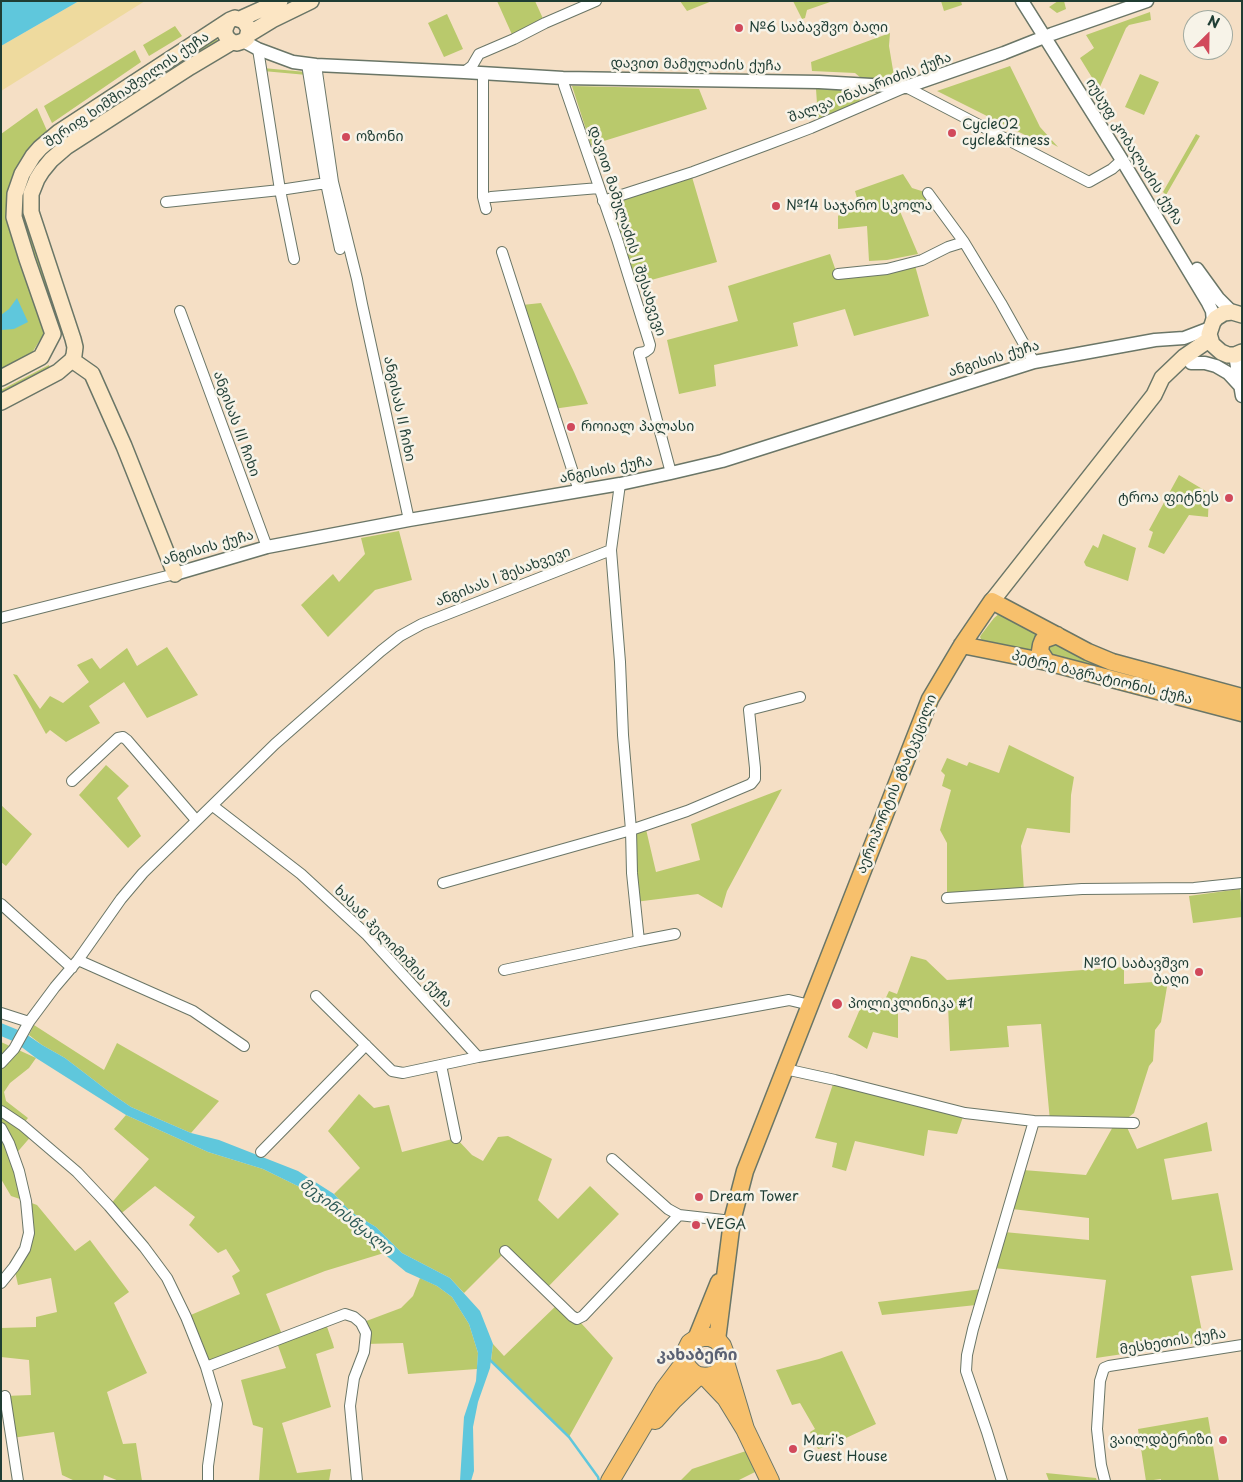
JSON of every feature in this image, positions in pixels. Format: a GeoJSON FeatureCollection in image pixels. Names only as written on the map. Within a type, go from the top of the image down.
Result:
{"type":"FeatureCollection","features":[{"type":"Feature","properties":{"kind":"highway"},"geometry":{"type":"LineString","coordinates":[[744,1429],[722,1346],[717,1340],[710,1337],[696,1339],[690,1343],[685,1355],[685,1362],[688,1368],[724,1394],[770,1481]]}},
{"type":"Feature","properties":{"kind":"highway"},"geometry":{"type":"LineString","coordinates":[[610,1481],[664,1390],[685,1362]]}},
{"type":"Feature","properties":{"kind":"highway"},"geometry":{"type":"LineString","coordinates":[[619,1481],[654,1421],[679,1394],[702,1377],[715,1375],[722,1370],[725,1362]]}},
{"type":"Feature","properties":{"kind":"main road","name":"შერიფ ხიმშიაშვილის ქუჩა"},"geometry":{"type":"LineString","coordinates":[[53,334],[14,217],[15,194],[22,174],[33,156],[59,132],[193,44],[233,21],[280,1]]}},
{"type":"Feature","properties":{"kind":"main road","name":"შერიფ ხიმშიაშვილის ქუჩა"},"geometry":{"type":"LineString","coordinates":[[72,360],[75,350],[73,339],[30,212],[31,194],[37,178],[51,160],[66,147],[190,67],[242,39],[272,20],[311,1]]}},
{"type":"Feature","properties":{"kind":"main road"},"geometry":{"type":"LineString","coordinates":[[244,20],[248,24],[242,39],[228,39],[225,34],[225,29],[233,21],[244,20]]}},
{"type":"Feature","properties":{"kind":"main road"},"geometry":{"type":"LineString","coordinates":[[1237,314],[1224,313],[1216,318],[1212,334],[1221,352],[1228,355],[1238,353]]}},
{"type":"Feature","properties":{"kind":"main road"},"geometry":{"type":"LineString","coordinates":[[1,378],[40,357],[53,334],[66,335],[73,339]]}},
{"type":"Feature","properties":{"kind":"main road","name":"აეროპორტის გზატკეცილი"},"geometry":{"type":"LineString","coordinates":[[1154,395],[1191,363],[1212,334]]}},
{"type":"Feature","properties":{"kind":"main road","name":"აეროპორტის გზატკეცილი"},"geometry":{"type":"LineString","coordinates":[[717,1340],[732,1222],[745,1171],[930,699],[962,645],[992,601],[1154,395],[1162,378],[1212,334]]}},
{"type":"Feature","properties":{"kind":"main road"},"geometry":{"type":"LineString","coordinates":[[40,357],[58,372]]}},
{"type":"Feature","properties":{"kind":"main road"},"geometry":{"type":"LineString","coordinates":[[1,402],[58,372],[72,360],[92,374],[124,446],[175,574]]}},
{"type":"Feature","properties":{"kind":"main road","name":"პეტრე ბაგრატიონის ქუჩა"},"geometry":{"type":"LineString","coordinates":[[992,601],[1088,652],[1112,662],[1241,697]]}},
{"type":"Feature","properties":{"kind":"main road"},"geometry":{"type":"LineString","coordinates":[[1047,662],[1040,651],[1041,645],[1044,640],[1057,635]]}},
{"type":"Feature","properties":{"kind":"main road","name":"პეტრე ბაგრატიონის ქუჩა"},"geometry":{"type":"LineString","coordinates":[[962,645],[1047,662],[1242,713]]}},
{"type":"Feature","properties":{"kind":"main road","name":"აეროპორტის გზატკეცილი"},"geometry":{"type":"LineString","coordinates":[[696,1339],[727,1256]]}},
{"type":"Feature","properties":{"kind":"street"},"geometry":{"type":"LineString","coordinates":[[464,72],[472,66],[479,54],[596,1]]}},
{"type":"Feature","properties":{"kind":"street","name":"იუსუფ კობალაძის ქუჩა"},"geometry":{"type":"LineString","coordinates":[[1022,1],[1048,36],[1139,172],[1202,277],[1218,298],[1237,314]]}},
{"type":"Feature","properties":{"kind":"street","name":"იუსუფ კობალაძის ქუჩა"},"geometry":{"type":"LineString","coordinates":[[1032,1],[1048,36],[1208,303],[1212,311],[1212,334]]}},
{"type":"Feature","properties":{"kind":"street","name":"შალვა ინასარიძის ქუჩა"},"geometry":{"type":"LineString","coordinates":[[603,201],[693,172],[784,138],[906,87],[1147,1]]}},
{"type":"Feature","properties":{"kind":"street","name":"დავით მამულაძის ქუჩა"},"geometry":{"type":"LineString","coordinates":[[242,39],[258,49],[293,62],[312,65],[563,78],[819,82],[906,87],[1089,182],[1112,169],[1122,160]]}},
{"type":"Feature","properties":{"kind":"street"},"geometry":{"type":"LineString","coordinates":[[258,49],[280,190],[294,259]]}},
{"type":"Feature","properties":{"kind":"street"},"geometry":{"type":"LineString","coordinates":[[312,65],[310,80],[329,182]]}},
{"type":"Feature","properties":{"kind":"street"},"geometry":{"type":"LineString","coordinates":[[312,65],[340,249]]}},
{"type":"Feature","properties":{"kind":"street"},"geometry":{"type":"LineString","coordinates":[[483,78],[483,197],[486,209]]}},
{"type":"Feature","properties":{"kind":"street","name":"დავით მამულაძის I შესახვევი"},"geometry":{"type":"LineString","coordinates":[[563,78],[650,345],[649,349],[645,352],[638,353],[671,473]]}},
{"type":"Feature","properties":{"kind":"street"},"geometry":{"type":"LineString","coordinates":[[166,202],[280,190],[329,182]]}},
{"type":"Feature","properties":{"kind":"street","name":"ანგისას II ჩიხი"},"geometry":{"type":"LineString","coordinates":[[329,182],[357,279],[408,520]]}},
{"type":"Feature","properties":{"kind":"street"},"geometry":{"type":"LineString","coordinates":[[491,197],[599,188]]}},
{"type":"Feature","properties":{"kind":"street"},"geometry":{"type":"LineString","coordinates":[[928,193],[964,242],[1034,362]]}},
{"type":"Feature","properties":{"kind":"street"},"geometry":{"type":"LineString","coordinates":[[838,274],[887,269],[922,260],[948,247],[964,242]]}},
{"type":"Feature","properties":{"kind":"street"},"geometry":{"type":"LineString","coordinates":[[502,252],[579,491]]}},
{"type":"Feature","properties":{"kind":"street","name":"ანგისას III ჩიხი"},"geometry":{"type":"LineString","coordinates":[[180,311],[267,547]]}},
{"type":"Feature","properties":{"kind":"street","name":"ანგისის ქუჩა"},"geometry":{"type":"LineString","coordinates":[[1,618],[175,574],[267,547],[408,520],[620,484],[671,473],[722,460],[1034,362],[1155,340],[1212,334]]}},
{"type":"Feature","properties":{"kind":"street"},"geometry":{"type":"LineString","coordinates":[[1238,353],[1241,391]]}},
{"type":"Feature","properties":{"kind":"street"},"geometry":{"type":"LineString","coordinates":[[1191,363],[1205,363],[1216,366],[1228,373],[1241,391]]}},
{"type":"Feature","properties":{"kind":"street"},"geometry":{"type":"LineString","coordinates":[[620,484],[611,550],[638,941]]}},
{"type":"Feature","properties":{"kind":"street","name":"ანგისას I შესახვევი"},"geometry":{"type":"LineString","coordinates":[[1,1063],[14,1048],[29,1022],[55,987],[72,968],[121,899],[143,873],[275,744],[400,636],[422,624],[611,550]]}},
{"type":"Feature","properties":{"kind":"street"},"geometry":{"type":"LineString","coordinates":[[443,883],[631,830],[687,811],[751,784],[755,779],[755,768],[750,710],[800,697]]}},
{"type":"Feature","properties":{"kind":"street"},"geometry":{"type":"LineString","coordinates":[[72,781],[118,738],[123,737],[128,740],[196,820]]}},
{"type":"Feature","properties":{"kind":"street","name":"ხასან ჰელიმიშის ქუჩა"},"geometry":{"type":"LineString","coordinates":[[213,806],[301,874],[366,934],[478,1057]]}},
{"type":"Feature","properties":{"kind":"street"},"geometry":{"type":"LineString","coordinates":[[947,898],[1082,889],[1194,888],[1242,882]]}},
{"type":"Feature","properties":{"kind":"street"},"geometry":{"type":"LineString","coordinates":[[1,904],[72,968]]}},
{"type":"Feature","properties":{"kind":"street"},"geometry":{"type":"LineString","coordinates":[[504,970],[675,934]]}},
{"type":"Feature","properties":{"kind":"street"},"geometry":{"type":"LineString","coordinates":[[78,960],[193,1011],[244,1046]]}},
{"type":"Feature","properties":{"kind":"street"},"geometry":{"type":"LineString","coordinates":[[316,996],[392,1071],[402,1074],[478,1057],[789,1000],[810,1005]]}},
{"type":"Feature","properties":{"kind":"street"},"geometry":{"type":"LineString","coordinates":[[1,1013],[29,1022]]}},
{"type":"Feature","properties":{"kind":"street"},"geometry":{"type":"LineString","coordinates":[[261,1152],[366,1045]]}},
{"type":"Feature","properties":{"kind":"street"},"geometry":{"type":"LineString","coordinates":[[441,1065],[456,1138]]}},
{"type":"Feature","properties":{"kind":"street"},"geometry":{"type":"LineString","coordinates":[[785,1068],[964,1113],[1034,1121],[1134,1123]]}},
{"type":"Feature","properties":{"kind":"street"},"geometry":{"type":"LineString","coordinates":[[1,1111],[22,1124],[77,1172],[109,1206],[167,1278],[185,1314],[206,1367],[217,1404],[208,1466],[208,1481]]}},
{"type":"Feature","properties":{"kind":"street"},"geometry":{"type":"LineString","coordinates":[[1002,1481],[966,1371],[967,1355],[1034,1121]]}},
{"type":"Feature","properties":{"kind":"street"},"geometry":{"type":"LineString","coordinates":[[1,1128],[9,1143],[19,1171],[26,1201],[29,1233],[25,1249],[1,1283]]}},
{"type":"Feature","properties":{"kind":"street"},"geometry":{"type":"LineString","coordinates":[[612,1159],[668,1209],[678,1215],[732,1222]]}},
{"type":"Feature","properties":{"kind":"street"},"geometry":{"type":"LineString","coordinates":[[506,1252],[577,1319],[583,1316],[678,1215]]}},
{"type":"Feature","properties":{"kind":"street"},"geometry":{"type":"LineString","coordinates":[[206,1367],[345,1314],[354,1317],[362,1323],[366,1333],[364,1352],[354,1378],[350,1406],[357,1481]]}},
{"type":"Feature","properties":{"kind":"street","name":"მესხეთის ქუჩა"},"geometry":{"type":"LineString","coordinates":[[1105,1481],[1101,1465],[1097,1429],[1100,1381],[1104,1368],[1242,1345]]}},
{"type":"Feature","properties":{"kind":"street"},"geometry":{"type":"LineString","coordinates":[[5,1396],[18,1481]]}},
{"type":"Feature","properties":{"kind":"green space"},"geometry":{"type":"Polygon","coordinates":[[[497,1],[535,1],[545,23],[514,39],[497,1]]]}},
{"type":"Feature","properties":{"kind":"green space"},"geometry":{"type":"Polygon","coordinates":[[[680,1],[712,1],[687,11],[680,1]]]}},
{"type":"Feature","properties":{"kind":"green space"},"geometry":{"type":"Polygon","coordinates":[[[793,1],[833,1],[807,10],[805,18],[802,19],[793,1]]]}},
{"type":"Feature","properties":{"kind":"green space"},"geometry":{"type":"Polygon","coordinates":[[[941,1],[961,1],[962,5],[944,11],[941,1]]]}},
{"type":"Feature","properties":{"kind":"green space"},"geometry":{"type":"Polygon","coordinates":[[[1058,1],[1064,1],[1066,9],[1057,13],[1049,7],[1058,1]]]}},
{"type":"Feature","properties":{"kind":"green space"},"geometry":{"type":"Polygon","coordinates":[[[1150,12],[1151,20],[1129,25],[1126,28],[1099,89],[1080,58],[1094,48],[1086,35],[1150,12]]]}},
{"type":"Feature","properties":{"kind":"green space"},"geometry":{"type":"Polygon","coordinates":[[[447,14],[463,49],[444,57],[428,23],[447,14]]]}},
{"type":"Feature","properties":{"kind":"green space"},"geometry":{"type":"Polygon","coordinates":[[[175,26],[182,36],[149,56],[143,45],[175,26]]]}},
{"type":"Feature","properties":{"kind":"green space"},"geometry":{"type":"Polygon","coordinates":[[[890,33],[889,46],[894,76],[892,78],[861,78],[855,73],[812,71],[811,62],[890,33]]]}},
{"type":"Feature","properties":{"kind":"green space"},"geometry":{"type":"Polygon","coordinates":[[[215,36],[219,44],[58,145],[24,209],[25,219],[62,330],[60,332],[20,219],[20,192],[43,151],[215,36]]]}},
{"type":"Feature","properties":{"kind":"green space"},"geometry":{"type":"Polygon","coordinates":[[[135,50],[141,62],[52,123],[44,106],[135,50]]]}},
{"type":"Feature","properties":{"kind":"green space"},"geometry":{"type":"Polygon","coordinates":[[[1010,66],[1040,127],[1058,147],[1047,141],[1033,139],[937,91],[1010,66]]]}},
{"type":"Feature","properties":{"kind":"green space"},"geometry":{"type":"Polygon","coordinates":[[[263,68],[306,72],[307,75],[263,71],[263,68]]]}},
{"type":"Feature","properties":{"kind":"green space"},"geometry":{"type":"Polygon","coordinates":[[[1140,74],[1159,82],[1144,115],[1125,107],[1140,74]]]}},
{"type":"Feature","properties":{"kind":"green space"},"geometry":{"type":"Polygon","coordinates":[[[572,86],[699,89],[707,109],[591,145],[572,86]]]}},
{"type":"Feature","properties":{"kind":"green space"},"geometry":{"type":"Polygon","coordinates":[[[816,89],[858,90],[859,104],[818,118],[816,89]]]}},
{"type":"Feature","properties":{"kind":"green space"},"geometry":{"type":"Polygon","coordinates":[[[37,108],[48,133],[7,216],[44,325],[43,335],[30,356],[1,372],[1,134],[37,108]]]}},
{"type":"Feature","properties":{"kind":"green space"},"geometry":{"type":"Polygon","coordinates":[[[1196,134],[1200,136],[1166,195],[1163,192],[1196,134]]]}},
{"type":"Feature","properties":{"kind":"green space"},"geometry":{"type":"Polygon","coordinates":[[[903,174],[912,188],[928,193],[932,199],[899,209],[918,254],[887,260],[869,261],[867,226],[838,229],[838,216],[857,198],[855,191],[903,174]]]}},
{"type":"Feature","properties":{"kind":"green space"},"geometry":{"type":"Polygon","coordinates":[[[692,177],[717,262],[633,285],[606,202],[692,177]]]}},
{"type":"Feature","properties":{"kind":"green space"},"geometry":{"type":"Polygon","coordinates":[[[830,254],[837,274],[914,262],[929,316],[854,336],[845,309],[793,323],[798,346],[714,365],[716,386],[679,394],[667,340],[738,321],[728,286],[830,254]]]}},
{"type":"Feature","properties":{"kind":"green space"},"geometry":{"type":"Polygon","coordinates":[[[541,303],[588,404],[553,409],[522,305],[541,303]]]}},
{"type":"Feature","properties":{"kind":"green space"},"geometry":{"type":"Polygon","coordinates":[[[49,365],[50,369],[1,397],[1,390],[49,365]]]}},
{"type":"Feature","properties":{"kind":"green space"},"geometry":{"type":"Polygon","coordinates":[[[1179,475],[1209,493],[1208,517],[1189,515],[1164,554],[1148,547],[1153,532],[1149,530],[1179,475]]]}},
{"type":"Feature","properties":{"kind":"green space"},"geometry":{"type":"Polygon","coordinates":[[[399,531],[412,580],[375,590],[328,637],[301,605],[333,574],[339,582],[365,554],[361,538],[399,531]]]}},
{"type":"Feature","properties":{"kind":"green space"},"geometry":{"type":"Polygon","coordinates":[[[1103,534],[1136,548],[1128,581],[1086,566],[1084,562],[1093,545],[1098,548],[1103,534]]]}},
{"type":"Feature","properties":{"kind":"green space"},"geometry":{"type":"Polygon","coordinates":[[[1000,613],[1042,632],[1035,651],[982,641],[981,635],[1000,613]]]}},
{"type":"Feature","properties":{"kind":"green space"},"geometry":{"type":"Polygon","coordinates":[[[1051,642],[1128,674],[1128,676],[1053,656],[1044,646],[1051,642]]]}},
{"type":"Feature","properties":{"kind":"green space"},"geometry":{"type":"Polygon","coordinates":[[[167,647],[198,695],[147,718],[124,682],[89,706],[100,723],[66,742],[50,730],[46,734],[13,674],[17,675],[40,709],[50,696],[63,703],[89,682],[77,665],[92,658],[100,669],[127,648],[137,666],[167,647]]]}},
{"type":"Feature","properties":{"kind":"green space"},"geometry":{"type":"Polygon","coordinates":[[[1009,745],[1074,777],[1071,795],[1070,833],[1027,828],[1021,846],[1024,891],[947,897],[947,843],[940,830],[951,790],[942,786],[945,775],[941,771],[947,758],[967,766],[969,762],[999,773],[1009,745]]]}},
{"type":"Feature","properties":{"kind":"green space"},"geometry":{"type":"Polygon","coordinates":[[[106,765],[129,786],[117,798],[141,836],[128,848],[79,795],[106,765]]]}},
{"type":"Feature","properties":{"kind":"green space"},"geometry":{"type":"Polygon","coordinates":[[[782,789],[727,891],[722,908],[698,894],[635,902],[631,830],[645,825],[656,872],[700,860],[691,824],[782,789]]]}},
{"type":"Feature","properties":{"kind":"green space"},"geometry":{"type":"Polygon","coordinates":[[[1,805],[32,834],[6,866],[1,862],[1,805]]]}},
{"type":"Feature","properties":{"kind":"green space"},"geometry":{"type":"Polygon","coordinates":[[[1240,889],[1242,917],[1193,923],[1189,896],[1240,889]]]}},
{"type":"Feature","properties":{"kind":"green space"},"geometry":{"type":"Polygon","coordinates":[[[911,956],[926,960],[947,980],[1124,967],[1124,984],[1168,981],[1161,1022],[1155,1030],[1153,1061],[1149,1066],[1134,1113],[1125,1120],[1125,1123],[1137,1149],[1207,1122],[1212,1151],[1164,1159],[1172,1200],[1218,1193],[1233,1270],[1191,1276],[1204,1342],[1096,1358],[1106,1280],[994,1268],[1004,1232],[1089,1240],[1089,1218],[1012,1209],[1023,1170],[1086,1175],[1115,1123],[1050,1121],[1041,1024],[1007,1026],[1009,1047],[950,1051],[948,1005],[898,1006],[898,1038],[873,1032],[867,1049],[848,1037],[863,1002],[882,1006],[889,991],[897,994],[911,956]]]}},
{"type":"Feature","properties":{"kind":"green space"},"geometry":{"type":"Polygon","coordinates":[[[34,1025],[104,1070],[117,1043],[219,1101],[191,1133],[131,1107],[112,1094],[65,1058],[29,1035],[34,1025]]]}},
{"type":"Feature","properties":{"kind":"green space"},"geometry":{"type":"Polygon","coordinates":[[[1,1042],[36,1058],[29,1068],[10,1083],[4,1092],[6,1101],[28,1118],[22,1125],[33,1134],[14,1156],[26,1201],[11,1196],[1,1179],[1,1042]]]}},
{"type":"Feature","properties":{"kind":"green space"},"geometry":{"type":"Polygon","coordinates":[[[833,1084],[963,1117],[957,1134],[928,1130],[924,1156],[855,1141],[846,1171],[832,1167],[837,1143],[815,1138],[833,1084]]]}},
{"type":"Feature","properties":{"kind":"green space"},"geometry":{"type":"Polygon","coordinates":[[[359,1094],[374,1108],[389,1105],[402,1152],[456,1138],[472,1155],[483,1161],[498,1137],[508,1136],[552,1159],[538,1200],[558,1219],[590,1186],[619,1214],[545,1290],[505,1252],[464,1293],[450,1278],[402,1253],[376,1227],[351,1212],[334,1194],[360,1168],[328,1131],[359,1094]]]}},
{"type":"Feature","properties":{"kind":"green space"},"geometry":{"type":"Polygon","coordinates":[[[126,1115],[208,1152],[263,1169],[314,1194],[384,1253],[325,1271],[266,1294],[283,1337],[325,1321],[333,1344],[334,1348],[316,1354],[331,1407],[282,1423],[297,1473],[331,1469],[329,1481],[259,1481],[263,1428],[253,1425],[241,1380],[286,1368],[276,1340],[206,1367],[186,1317],[240,1294],[232,1276],[240,1271],[226,1249],[218,1253],[189,1225],[195,1217],[155,1186],[118,1216],[109,1206],[149,1159],[114,1129],[126,1115]]]}},
{"type":"Feature","properties":{"kind":"green space"},"geometry":{"type":"Polygon","coordinates":[[[26,1201],[37,1205],[75,1251],[90,1240],[129,1292],[114,1303],[147,1373],[107,1392],[123,1444],[136,1443],[142,1481],[119,1481],[104,1475],[103,1481],[75,1481],[62,1475],[54,1432],[12,1438],[5,1396],[31,1395],[29,1360],[1,1357],[1,1328],[36,1327],[36,1317],[57,1312],[51,1278],[18,1285],[14,1267],[25,1249],[26,1201]]]}},
{"type":"Feature","properties":{"kind":"green space"},"geometry":{"type":"Polygon","coordinates":[[[420,1278],[437,1286],[452,1297],[469,1324],[478,1353],[477,1369],[408,1374],[403,1343],[365,1344],[361,1323],[401,1308],[413,1296],[420,1278]]]}},
{"type":"Feature","properties":{"kind":"green space"},"geometry":{"type":"Polygon","coordinates":[[[982,1289],[976,1305],[882,1315],[878,1302],[982,1289]]]}},
{"type":"Feature","properties":{"kind":"green space"},"geometry":{"type":"Polygon","coordinates":[[[559,1303],[581,1323],[613,1358],[569,1437],[491,1361],[493,1344],[504,1356],[559,1303]]]}},
{"type":"Feature","properties":{"kind":"green space"},"geometry":{"type":"Polygon","coordinates":[[[842,1351],[876,1424],[818,1449],[810,1432],[815,1429],[800,1403],[792,1405],[776,1370],[842,1351]]]}},
{"type":"Feature","properties":{"kind":"green space"},"geometry":{"type":"Polygon","coordinates":[[[1208,1417],[1219,1481],[1161,1481],[1161,1479],[1146,1481],[1138,1429],[1208,1417]]]}},
{"type":"Feature","properties":{"kind":"green space"},"geometry":{"type":"Polygon","coordinates":[[[746,1451],[755,1472],[737,1481],[680,1481],[692,1469],[746,1451]]]}},
{"type":"Feature","properties":{"kind":"green space"},"geometry":{"type":"Polygon","coordinates":[[[1046,1473],[1096,1478],[1097,1481],[1049,1481],[1046,1473]]]}},
{"type":"Feature","properties":{"kind":"sand"},"geometry":{"type":"Polygon","coordinates":[[[79,1],[145,1],[1,91],[1,46],[79,1]]]}},
{"type":"Feature","properties":{"kind":"water"},"geometry":{"type":"Polygon","coordinates":[[[1,1],[79,1],[1,46],[1,1]]]}},
{"type":"Feature","properties":{"kind":"water"},"geometry":{"type":"Polygon","coordinates":[[[17,298],[28,322],[14,329],[1,330],[1,315],[9,309],[17,298]]]}},
{"type":"Feature","properties":{"kind":"water","name":"მეჯინისწყალი"},"geometry":{"type":"Polygon","coordinates":[[[1,1023],[23,1032],[65,1058],[131,1107],[191,1133],[219,1140],[298,1171],[334,1194],[351,1212],[376,1227],[402,1253],[450,1278],[480,1311],[493,1344],[490,1368],[478,1402],[473,1427],[474,1471],[471,1481],[460,1481],[464,1417],[476,1381],[478,1353],[469,1324],[452,1297],[437,1286],[406,1272],[314,1194],[263,1169],[208,1152],[126,1115],[36,1058],[15,1042],[1,1036],[1,1023]]]}},
{"type":"Feature","properties":{"kind":"waterway"},"geometry":{"type":"LineString","coordinates":[[490,1360],[569,1437],[599,1481]]}},
{"type":"Feature","properties":{"kind":"place","name":"№6 საბავშვო ბაღი"},"geometry":{"type":"Point","coordinates":[739,28]}},
{"type":"Feature","properties":{"kind":"place","name":"CycleO2 cycle&fitness"},"geometry":{"type":"Point","coordinates":[952,133]}},
{"type":"Feature","properties":{"kind":"place","name":"ოზონი"},"geometry":{"type":"Point","coordinates":[346,137]}},
{"type":"Feature","properties":{"kind":"place","name":"№14 საჯარო სკოლა"},"geometry":{"type":"Point","coordinates":[776,206]}},
{"type":"Feature","properties":{"kind":"place","name":"როიალ პალასი"},"geometry":{"type":"Point","coordinates":[571,427]}},
{"type":"Feature","properties":{"kind":"place","name":"ტროა ფიტნეს"},"geometry":{"type":"Point","coordinates":[1229,498]}},
{"type":"Feature","properties":{"kind":"place","name":"№10 საბავშვო ბაღი"},"geometry":{"type":"Point","coordinates":[1199,972]}},
{"type":"Feature","properties":{"kind":"place","name":"პოლიკლინიკა #1"},"geometry":{"type":"Point","coordinates":[837,1004]}},
{"type":"Feature","properties":{"kind":"place","name":"Dream Tower"},"geometry":{"type":"Point","coordinates":[699,1197]}},
{"type":"Feature","properties":{"kind":"place","name":"VEGA"},"geometry":{"type":"Point","coordinates":[696,1225]}},
{"type":"Feature","properties":{"kind":"place","name":"ვაილდბერიზი"},"geometry":{"type":"Point","coordinates":[1223,1440]}},
{"type":"Feature","properties":{"kind":"place","name":"Mari's Guest House"},"geometry":{"type":"Point","coordinates":[793,1449]}},
{"type":"Feature","properties":{"kind":"district","name":"კახაბერი"},"geometry":{"type":"Point","coordinates":[697,1356]}}]}
